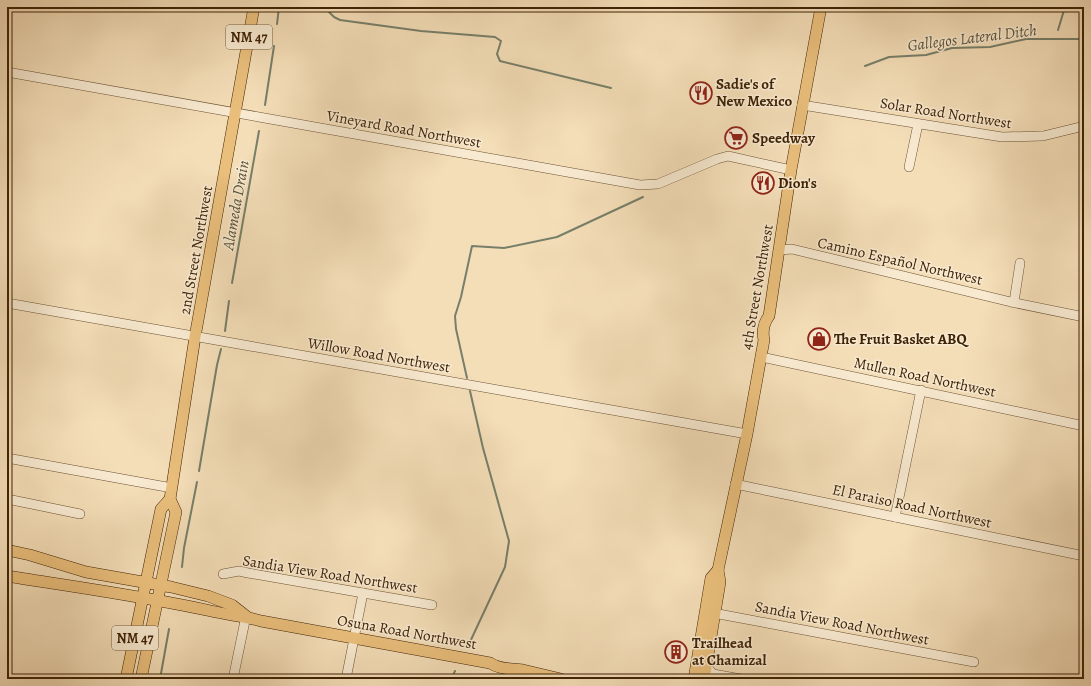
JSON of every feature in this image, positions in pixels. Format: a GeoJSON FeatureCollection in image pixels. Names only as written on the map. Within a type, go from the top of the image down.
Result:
{"type":"FeatureCollection","features":[{"type":"Feature","properties":{"kind":"main road","name":"2nd Street Northwest"},"geometry":{"type":"LineString","coordinates":[[126,679],[147,584],[161,509],[171,493],[195,337],[254,7]]}},
{"type":"Feature","properties":{"kind":"main road","name":"4th Street Northwest"},"geometry":{"type":"LineString","coordinates":[[704,679],[710,613],[711,578],[718,570],[735,484],[747,434],[764,340],[768,334],[768,316],[791,170],[821,7]]}},
{"type":"Feature","properties":{"kind":"main road","name":"2nd Street Northwest"},"geometry":{"type":"LineString","coordinates":[[140,679],[176,512],[171,493]]}},
{"type":"Feature","properties":{"kind":"main road","name":"Osuna Road Northwest"},"geometry":{"type":"LineString","coordinates":[[7,550],[30,555],[86,572],[208,596],[232,605],[246,616]]}},
{"type":"Feature","properties":{"kind":"main road","name":"Osuna Road Northwest"},"geometry":{"type":"LineString","coordinates":[[7,576],[158,600],[228,615],[246,616],[261,621],[490,663],[500,661],[513,664],[521,670],[561,679]]}},
{"type":"Feature","properties":{"kind":"main road","name":"4th Street Northwest"},"geometry":{"type":"LineString","coordinates":[[694,679],[701,634],[710,613]]}},
{"type":"Feature","properties":{"kind":"main road"},"geometry":{"type":"LineString","coordinates":[[698,679],[702,653],[701,634]]}},
{"type":"Feature","properties":{"kind":"street","name":"Vineyard Road Northwest"},"geometry":{"type":"LineString","coordinates":[[7,72],[640,185],[658,184],[717,159],[728,156],[791,170]]}},
{"type":"Feature","properties":{"kind":"street","name":"Solar Road Northwest"},"geometry":{"type":"LineString","coordinates":[[802,105],[918,124],[1019,138],[1048,135],[1084,126]]}},
{"type":"Feature","properties":{"kind":"street"},"geometry":{"type":"LineString","coordinates":[[909,167],[918,124]]}},
{"type":"Feature","properties":{"kind":"street","name":"Camino Español Northwest"},"geometry":{"type":"LineString","coordinates":[[779,250],[792,249],[1014,302],[1084,317]]}},
{"type":"Feature","properties":{"kind":"street"},"geometry":{"type":"LineString","coordinates":[[1014,302],[1020,263]]}},
{"type":"Feature","properties":{"kind":"street","name":"Willow Road Northwest"},"geometry":{"type":"LineString","coordinates":[[7,303],[747,434]]}},
{"type":"Feature","properties":{"kind":"street","name":"Mullen Road Northwest"},"geometry":{"type":"LineString","coordinates":[[761,357],[1084,426]]}},
{"type":"Feature","properties":{"kind":"street"},"geometry":{"type":"LineString","coordinates":[[895,517],[921,390]]}},
{"type":"Feature","properties":{"kind":"street"},"geometry":{"type":"LineString","coordinates":[[7,458],[171,493]]}},
{"type":"Feature","properties":{"kind":"street","name":"El Paraiso Road Northwest"},"geometry":{"type":"LineString","coordinates":[[735,484],[1084,556]]}},
{"type":"Feature","properties":{"kind":"street"},"geometry":{"type":"LineString","coordinates":[[7,499],[80,514]]}},
{"type":"Feature","properties":{"kind":"street","name":"Sandia View Road Northwest"},"geometry":{"type":"LineString","coordinates":[[223,574],[239,571],[432,605]]}},
{"type":"Feature","properties":{"kind":"street"},"geometry":{"type":"LineString","coordinates":[[346,679],[363,593]]}},
{"type":"Feature","properties":{"kind":"street","name":"Sandia View Road Northwest"},"geometry":{"type":"LineString","coordinates":[[710,613],[974,662]]}},
{"type":"Feature","properties":{"kind":"street"},"geometry":{"type":"LineString","coordinates":[[233,679],[246,616]]}},
{"type":"Feature","properties":{"kind":"street"},"geometry":{"type":"LineString","coordinates":[[706,666],[710,672],[740,679]]}},
{"type":"Feature","properties":{"kind":"waterway","name":"Alameda Drain"},"geometry":{"type":"LineString","coordinates":[[277,24],[279,7]]}},
{"type":"Feature","properties":{"kind":"waterway"},"geometry":{"type":"LineString","coordinates":[[324,7],[334,17],[340,20],[421,31],[495,37],[501,41],[497,54],[500,61],[611,88]]}},
{"type":"Feature","properties":{"kind":"waterway"},"geometry":{"type":"LineString","coordinates":[[1058,30],[1065,7]]}},
{"type":"Feature","properties":{"kind":"waterway","name":"Gallegos Lateral Ditch"},"geometry":{"type":"LineString","coordinates":[[865,66],[889,57],[926,55],[952,48],[990,47],[1026,39],[1084,39]]}},
{"type":"Feature","properties":{"kind":"waterway","name":"Alameda Drain"},"geometry":{"type":"LineString","coordinates":[[265,105],[274,46]]}},
{"type":"Feature","properties":{"kind":"waterway","name":"Alameda Drain"},"geometry":{"type":"LineString","coordinates":[[232,283],[259,131]]}},
{"type":"Feature","properties":{"kind":"waterway"},"geometry":{"type":"LineString","coordinates":[[467,378],[456,329],[455,316],[461,297],[472,246],[504,248],[557,237],[643,197]]}},
{"type":"Feature","properties":{"kind":"waterway","name":"Alameda Drain"},"geometry":{"type":"LineString","coordinates":[[225,331],[229,301]]}},
{"type":"Feature","properties":{"kind":"waterway","name":"Alameda Drain"},"geometry":{"type":"LineString","coordinates":[[199,471],[221,349]]}},
{"type":"Feature","properties":{"kind":"waterway"},"geometry":{"type":"LineString","coordinates":[[469,644],[505,567],[509,541],[483,448],[470,391]]}},
{"type":"Feature","properties":{"kind":"waterway","name":"Alameda Drain"},"geometry":{"type":"LineString","coordinates":[[182,567],[184,548],[197,482]]}},
{"type":"Feature","properties":{"kind":"waterway","name":"Alameda Drain"},"geometry":{"type":"LineString","coordinates":[[160,679],[169,629]]}},
{"type":"Feature","properties":{"kind":"waterway"},"geometry":{"type":"LineString","coordinates":[[451,679],[455,671]]}},
{"type":"Feature","properties":{"kind":"place","name":"Sadie's of New Mexico"},"geometry":{"type":"Point","coordinates":[701,93]}},
{"type":"Feature","properties":{"kind":"place","name":"Speedway"},"geometry":{"type":"Point","coordinates":[736,138]}},
{"type":"Feature","properties":{"kind":"place","name":"Dion's"},"geometry":{"type":"Point","coordinates":[763,183]}},
{"type":"Feature","properties":{"kind":"place","name":"The Fruit Basket ABQ"},"geometry":{"type":"Point","coordinates":[819,339]}},
{"type":"Feature","properties":{"kind":"place","name":"Trailhead at Chamizal"},"geometry":{"type":"Point","coordinates":[676,652]}}]}
